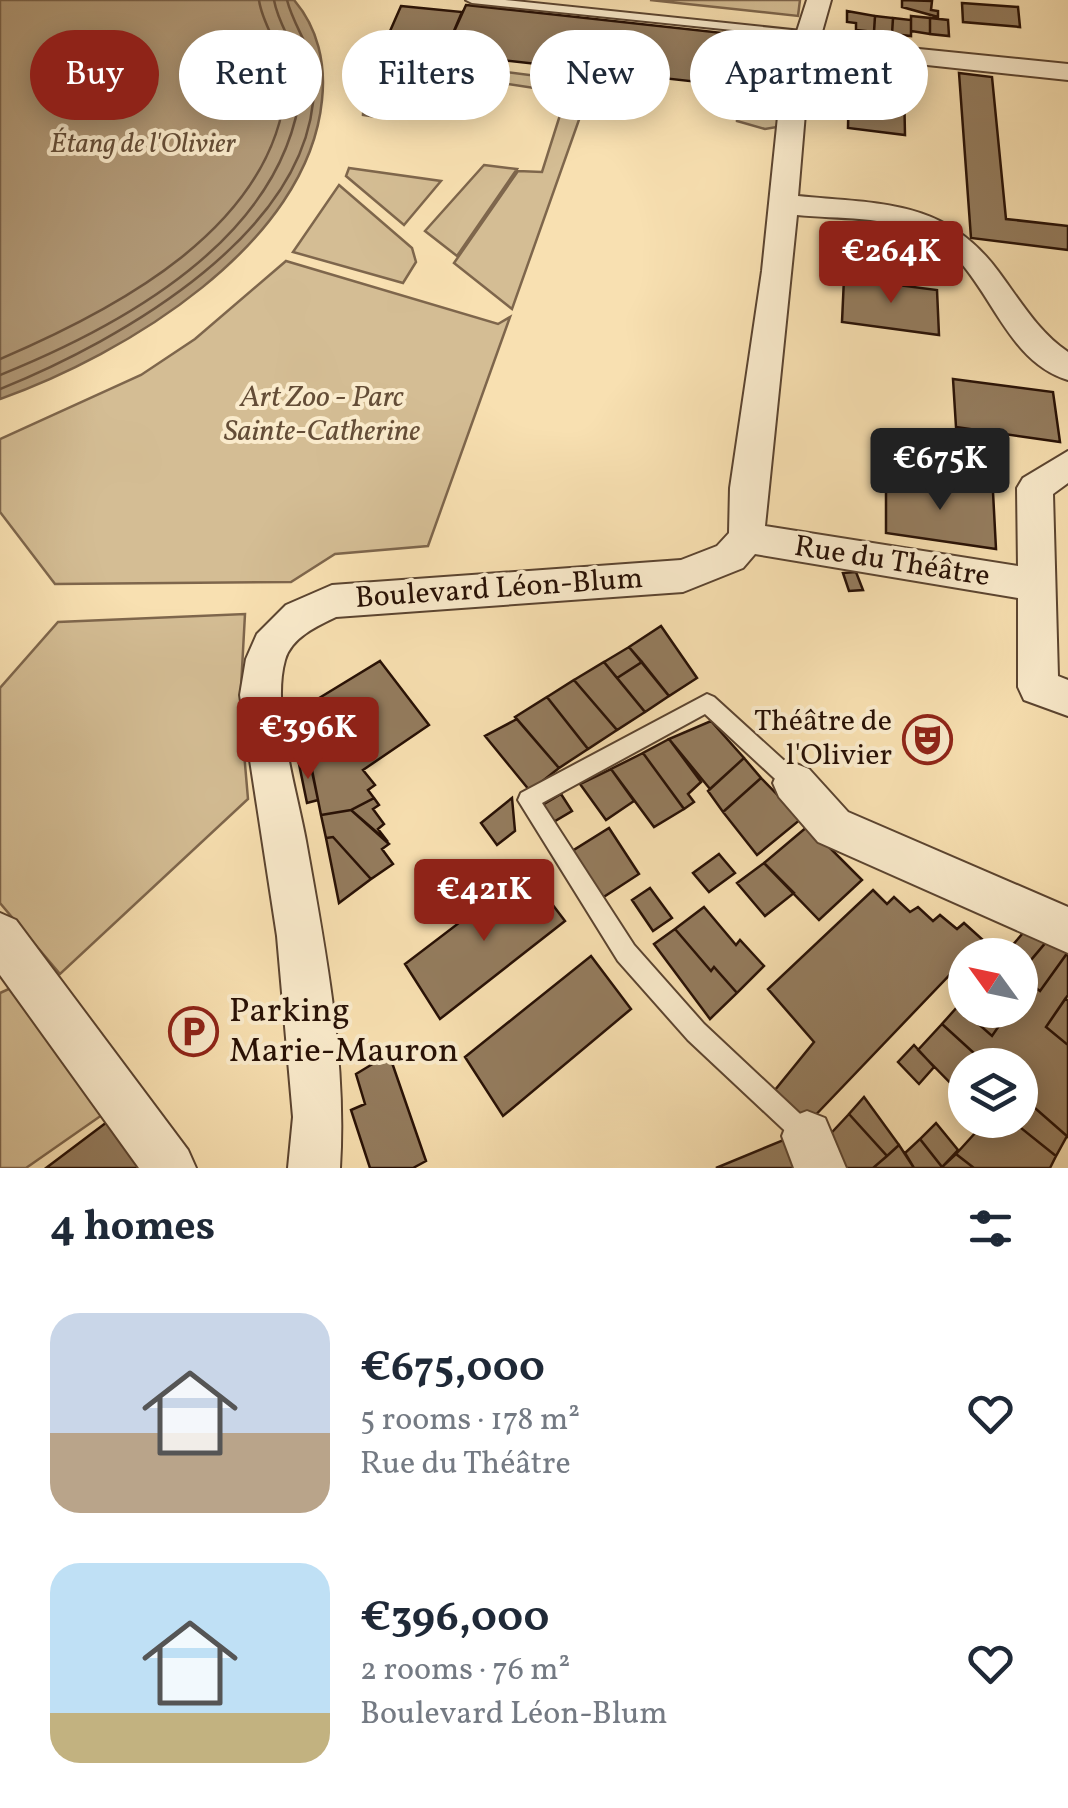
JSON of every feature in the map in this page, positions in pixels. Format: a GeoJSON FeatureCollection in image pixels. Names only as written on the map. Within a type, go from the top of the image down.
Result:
{"type":"FeatureCollection","features":[{"type":"Feature","properties":{"kind":"street"},"geometry":{"type":"LineString","coordinates":[[812,30],[820,0]]}},
{"type":"Feature","properties":{"kind":"street"},"geometry":{"type":"LineString","coordinates":[[928,55],[1068,72]]}},
{"type":"Feature","properties":{"kind":"street"},"geometry":{"type":"LineString","coordinates":[[738,548],[784,204],[791,120]]}},
{"type":"Feature","properties":{"kind":"street"},"geometry":{"type":"LineString","coordinates":[[784,204],[925,222],[951,236],[1033,340],[1068,368]]}},
{"type":"Feature","properties":{"kind":"street","name":"Rue du Théâtre"},"geometry":{"type":"LineString","coordinates":[[1053,693],[1037,585],[1035,488],[1068,465]]}},
{"type":"Feature","properties":{"kind":"street","name":"Rue du Théâtre"},"geometry":{"type":"LineString","coordinates":[[738,548],[1037,585]]}},
{"type":"Feature","properties":{"kind":"street","name":"Boulevard Léon-Blum"},"geometry":{"type":"LineString","coordinates":[[314,1168],[318,1118],[300,936],[260,695],[262,664],[273,637],[294,618],[332,601],[683,576],[738,548]]}},
{"type":"Feature","properties":{"kind":"street"},"geometry":{"type":"LineString","coordinates":[[794,782],[833,826],[1068,930]]}},
{"type":"Feature","properties":{"kind":"street"},"geometry":{"type":"LineString","coordinates":[[0,936],[170,1168]]}},
{"type":"Feature","properties":{"kind":"lane"},"geometry":{"type":"LineString","coordinates":[[472,0],[726,30]]}},
{"type":"Feature","properties":{"kind":"lane"},"geometry":{"type":"LineString","coordinates":[[794,782],[707,703],[528,800],[626,952],[696,1032],[813,1152]]}},
{"type":"Feature","properties":{"kind":"green space"},"geometry":{"type":"Polygon","coordinates":[[[650,0],[800,0],[798,16],[650,0]]]}},
{"type":"Feature","properties":{"kind":"green space"},"geometry":{"type":"Polygon","coordinates":[[[510,73],[530,75],[530,87],[510,84],[510,73]]]}},
{"type":"Feature","properties":{"kind":"green space"},"geometry":{"type":"Polygon","coordinates":[[[558,120],[579,120],[512,309],[454,263],[518,171],[542,172],[558,120]]]}},
{"type":"Feature","properties":{"kind":"green space"},"geometry":{"type":"Polygon","coordinates":[[[778,120],[777,127],[765,129],[737,121],[778,120]]]}},
{"type":"Feature","properties":{"kind":"green space"},"geometry":{"type":"Polygon","coordinates":[[[484,165],[517,169],[457,256],[425,231],[484,165]]]}},
{"type":"Feature","properties":{"kind":"green space"},"geometry":{"type":"Polygon","coordinates":[[[349,168],[441,181],[404,225],[346,176],[349,168]]]}},
{"type":"Feature","properties":{"kind":"green space"},"geometry":{"type":"Polygon","coordinates":[[[339,185],[412,248],[416,262],[403,283],[293,252],[339,185]]]}},
{"type":"Feature","properties":{"kind":"green space","name":"Art Zoo - Parc Sainte-Catherine"},"geometry":{"type":"Polygon","coordinates":[[[286,261],[498,324],[510,317],[428,546],[335,554],[291,582],[55,584],[0,512],[0,439],[141,375],[195,339],[286,261]]]}},
{"type":"Feature","properties":{"kind":"green space"},"geometry":{"type":"Polygon","coordinates":[[[245,614],[240,706],[248,799],[60,974],[0,903],[0,688],[58,622],[245,614]]]}},
{"type":"Feature","properties":{"kind":"green space"},"geometry":{"type":"Polygon","coordinates":[[[13,987],[102,1115],[26,1168],[0,1168],[0,993],[13,987]]]}},
{"type":"Feature","properties":{"kind":"water","name":"Étang de l'Olivier"},"geometry":{"type":"Polygon","coordinates":[[[0,0],[294,0],[312,30],[179,30],[179,120],[317,120],[309,153],[283,202],[247,247],[153,323],[101,354],[0,399],[0,0]]]}},
{"type":"Feature","properties":{"kind":"building"},"geometry":{"type":"Polygon","coordinates":[[[902,0],[932,1],[931,10],[938,11],[938,17],[902,7],[902,0]]]}},
{"type":"Feature","properties":{"kind":"building"},"geometry":{"type":"Polygon","coordinates":[[[962,3],[1018,7],[1020,27],[963,22],[962,3]]]}},
{"type":"Feature","properties":{"kind":"building"},"geometry":{"type":"Polygon","coordinates":[[[466,5],[695,30],[690,30],[690,81],[670,79],[670,30],[530,30],[530,63],[510,61],[510,30],[455,30],[466,5]]]}},
{"type":"Feature","properties":{"kind":"building"},"geometry":{"type":"Polygon","coordinates":[[[401,6],[462,12],[454,30],[390,30],[401,6]]]}},
{"type":"Feature","properties":{"kind":"building"},"geometry":{"type":"Polygon","coordinates":[[[847,11],[875,16],[874,30],[856,30],[856,23],[847,22],[847,11]]]}},
{"type":"Feature","properties":{"kind":"building"},"geometry":{"type":"Polygon","coordinates":[[[875,16],[893,18],[892,30],[874,30],[875,16]]]}},
{"type":"Feature","properties":{"kind":"building"},"geometry":{"type":"Polygon","coordinates":[[[911,16],[930,18],[930,34],[928,30],[911,30],[911,16]]]}},
{"type":"Feature","properties":{"kind":"building"},"geometry":{"type":"Polygon","coordinates":[[[893,18],[911,20],[911,30],[892,30],[893,18]]]}},
{"type":"Feature","properties":{"kind":"building"},"geometry":{"type":"Polygon","coordinates":[[[930,18],[948,20],[949,36],[930,34],[930,18]]]}},
{"type":"Feature","properties":{"kind":"building"},"geometry":{"type":"Polygon","coordinates":[[[959,73],[992,77],[1006,219],[1068,226],[1068,250],[971,238],[959,73]]]}},
{"type":"Feature","properties":{"kind":"building"},"geometry":{"type":"Polygon","coordinates":[[[848,120],[905,120],[905,135],[848,128],[848,120]]]}},
{"type":"Feature","properties":{"kind":"building"},"geometry":{"type":"Polygon","coordinates":[[[844,278],[937,290],[939,335],[842,322],[844,278]]]}},
{"type":"Feature","properties":{"kind":"building"},"geometry":{"type":"Polygon","coordinates":[[[953,379],[1053,392],[1060,442],[956,427],[953,379]]]}},
{"type":"Feature","properties":{"kind":"building"},"geometry":{"type":"Polygon","coordinates":[[[886,477],[993,492],[996,549],[886,533],[886,477]]]}},
{"type":"Feature","properties":{"kind":"building"},"geometry":{"type":"Polygon","coordinates":[[[856,572],[863,590],[849,591],[843,573],[856,572]]]}},
{"type":"Feature","properties":{"kind":"building"},"geometry":{"type":"Polygon","coordinates":[[[661,626],[697,678],[669,696],[629,647],[661,626]]]}},
{"type":"Feature","properties":{"kind":"building"},"geometry":{"type":"Polygon","coordinates":[[[629,647],[642,662],[617,678],[604,662],[629,647]]]}},
{"type":"Feature","properties":{"kind":"building"},"geometry":{"type":"Polygon","coordinates":[[[380,661],[429,725],[363,770],[375,785],[368,790],[374,798],[351,810],[321,815],[303,725],[315,718],[306,706],[380,661]]]}},
{"type":"Feature","properties":{"kind":"building"},"geometry":{"type":"Polygon","coordinates":[[[604,662],[645,712],[617,730],[574,680],[604,662]]]}},
{"type":"Feature","properties":{"kind":"building"},"geometry":{"type":"Polygon","coordinates":[[[642,662],[669,696],[645,712],[617,678],[642,662]]]}},
{"type":"Feature","properties":{"kind":"building"},"geometry":{"type":"Polygon","coordinates":[[[574,680],[617,730],[588,749],[547,697],[574,680]]]}},
{"type":"Feature","properties":{"kind":"building"},"geometry":{"type":"Polygon","coordinates":[[[547,697],[588,749],[559,768],[515,717],[547,697]]]}},
{"type":"Feature","properties":{"kind":"building"},"geometry":{"type":"Polygon","coordinates":[[[517,719],[559,768],[530,791],[485,736],[517,719]]]}},
{"type":"Feature","properties":{"kind":"building"},"geometry":{"type":"Polygon","coordinates":[[[711,721],[744,758],[710,789],[669,739],[711,721]]]}},
{"type":"Feature","properties":{"kind":"building"},"geometry":{"type":"Polygon","coordinates":[[[669,739],[701,782],[688,794],[694,802],[684,809],[643,753],[669,739]]]}},
{"type":"Feature","properties":{"kind":"building"},"geometry":{"type":"Polygon","coordinates":[[[643,753],[684,809],[654,827],[611,769],[643,753]]]}},
{"type":"Feature","properties":{"kind":"building"},"geometry":{"type":"Polygon","coordinates":[[[744,758],[761,778],[723,812],[708,791],[744,758]]]}},
{"type":"Feature","properties":{"kind":"building"},"geometry":{"type":"Polygon","coordinates":[[[310,762],[318,800],[307,803],[299,764],[310,762]]]}},
{"type":"Feature","properties":{"kind":"building"},"geometry":{"type":"Polygon","coordinates":[[[611,769],[634,801],[606,820],[580,784],[611,769]]]}},
{"type":"Feature","properties":{"kind":"building"},"geometry":{"type":"Polygon","coordinates":[[[761,778],[801,819],[757,855],[723,812],[761,778]]]}},
{"type":"Feature","properties":{"kind":"building"},"geometry":{"type":"Polygon","coordinates":[[[561,794],[572,811],[550,824],[539,807],[561,794]]]}},
{"type":"Feature","properties":{"kind":"building"},"geometry":{"type":"Polygon","coordinates":[[[374,798],[379,805],[373,809],[384,824],[378,829],[388,842],[351,810],[374,798]]]}},
{"type":"Feature","properties":{"kind":"building"},"geometry":{"type":"Polygon","coordinates":[[[512,798],[515,831],[497,845],[481,823],[512,798]]]}},
{"type":"Feature","properties":{"kind":"building"},"geometry":{"type":"Polygon","coordinates":[[[351,810],[389,844],[382,849],[393,864],[371,879],[333,837],[326,838],[321,815],[351,810]]]}},
{"type":"Feature","properties":{"kind":"building"},"geometry":{"type":"Polygon","coordinates":[[[808,826],[862,880],[819,920],[764,863],[808,826]]]}},
{"type":"Feature","properties":{"kind":"building"},"geometry":{"type":"Polygon","coordinates":[[[609,828],[639,874],[599,900],[569,853],[609,828]]]}},
{"type":"Feature","properties":{"kind":"building"},"geometry":{"type":"Polygon","coordinates":[[[333,837],[371,879],[339,903],[326,838],[333,837]]]}},
{"type":"Feature","properties":{"kind":"building"},"geometry":{"type":"Polygon","coordinates":[[[719,854],[735,873],[709,892],[693,873],[719,854]]]}},
{"type":"Feature","properties":{"kind":"building"},"geometry":{"type":"Polygon","coordinates":[[[764,863],[794,893],[765,916],[737,883],[764,863]]]}},
{"type":"Feature","properties":{"kind":"building"},"geometry":{"type":"Polygon","coordinates":[[[527,871],[565,921],[440,1019],[405,964],[527,871]]]}},
{"type":"Feature","properties":{"kind":"building"},"geometry":{"type":"Polygon","coordinates":[[[650,888],[672,918],[653,931],[632,900],[650,888]]]}},
{"type":"Feature","properties":{"kind":"building"},"geometry":{"type":"Polygon","coordinates":[[[873,890],[887,904],[894,897],[910,912],[918,907],[933,921],[940,915],[957,929],[964,923],[981,938],[948,938],[948,977],[806,1125],[775,1090],[814,1042],[768,989],[873,890]]]}},
{"type":"Feature","properties":{"kind":"building"},"geometry":{"type":"Polygon","coordinates":[[[704,907],[736,945],[740,940],[764,966],[737,993],[714,967],[711,971],[675,929],[704,907]]]}},
{"type":"Feature","properties":{"kind":"building"},"geometry":{"type":"Polygon","coordinates":[[[675,929],[711,971],[714,967],[737,993],[710,1019],[654,944],[675,929]]]}},
{"type":"Feature","properties":{"kind":"building"},"geometry":{"type":"Polygon","coordinates":[[[1047,941],[1068,948],[1040,991],[1038,990],[1038,952],[1047,941]]]}},
{"type":"Feature","properties":{"kind":"building"},"geometry":{"type":"Polygon","coordinates":[[[1068,952],[1068,995],[1046,1027],[1068,1045],[1068,1137],[1038,1111],[1038,1048],[968,1048],[942,1024],[948,1017],[948,1028],[983,1028],[992,1036],[998,1028],[1038,1028],[1040,991],[1068,952]]]}},
{"type":"Feature","properties":{"kind":"building"},"geometry":{"type":"Polygon","coordinates":[[[591,956],[631,1009],[503,1116],[465,1057],[591,956]]]}},
{"type":"Feature","properties":{"kind":"building"},"geometry":{"type":"Polygon","coordinates":[[[1068,1000],[1068,1045],[1046,1027],[1068,1000]]]}},
{"type":"Feature","properties":{"kind":"building"},"geometry":{"type":"Polygon","coordinates":[[[942,1024],[968,1048],[948,1048],[948,1081],[918,1050],[942,1024]]]}},
{"type":"Feature","properties":{"kind":"building"},"geometry":{"type":"Polygon","coordinates":[[[914,1045],[934,1067],[919,1084],[898,1062],[914,1045]]]}},
{"type":"Feature","properties":{"kind":"building"},"geometry":{"type":"Polygon","coordinates":[[[389,1054],[426,1161],[413,1168],[370,1168],[351,1110],[365,1104],[356,1074],[389,1054]]]}},
{"type":"Feature","properties":{"kind":"building"},"geometry":{"type":"Polygon","coordinates":[[[864,1097],[899,1145],[887,1156],[849,1114],[864,1097]]]}},
{"type":"Feature","properties":{"kind":"building"},"geometry":{"type":"Polygon","coordinates":[[[1038,1111],[1067,1136],[1056,1156],[1034,1138],[1038,1138],[1038,1111]]]}},
{"type":"Feature","properties":{"kind":"building"},"geometry":{"type":"Polygon","coordinates":[[[849,1114],[887,1156],[873,1168],[829,1168],[821,1144],[849,1114]]]}},
{"type":"Feature","properties":{"kind":"building"},"geometry":{"type":"Polygon","coordinates":[[[107,1122],[139,1168],[46,1168],[107,1122]]]}},
{"type":"Feature","properties":{"kind":"building"},"geometry":{"type":"Polygon","coordinates":[[[936,1123],[958,1150],[942,1167],[920,1139],[936,1123]]]}},
{"type":"Feature","properties":{"kind":"building"},"geometry":{"type":"Polygon","coordinates":[[[798,1134],[814,1168],[716,1168],[798,1134]]]}},
{"type":"Feature","properties":{"kind":"building"},"geometry":{"type":"Polygon","coordinates":[[[971,1138],[1034,1138],[1056,1156],[1050,1168],[974,1168],[956,1154],[971,1138]]]}},
{"type":"Feature","properties":{"kind":"building"},"geometry":{"type":"Polygon","coordinates":[[[920,1139],[941,1168],[914,1168],[905,1153],[920,1139]]]}},
{"type":"Feature","properties":{"kind":"building"},"geometry":{"type":"Polygon","coordinates":[[[899,1145],[914,1168],[873,1168],[887,1156],[899,1145]]]}},
{"type":"Feature","properties":{"kind":"building"},"geometry":{"type":"Polygon","coordinates":[[[956,1154],[974,1168],[941,1168],[956,1154]]]}},
{"type":"Feature","properties":{"kind":"place","name":"Théâtre de l'Olivier"},"geometry":{"type":"Point","coordinates":[927,739]}},
{"type":"Feature","properties":{"kind":"place","name":"Parking Marie-Mauron"},"geometry":{"type":"Point","coordinates":[194,1032]}}]}
